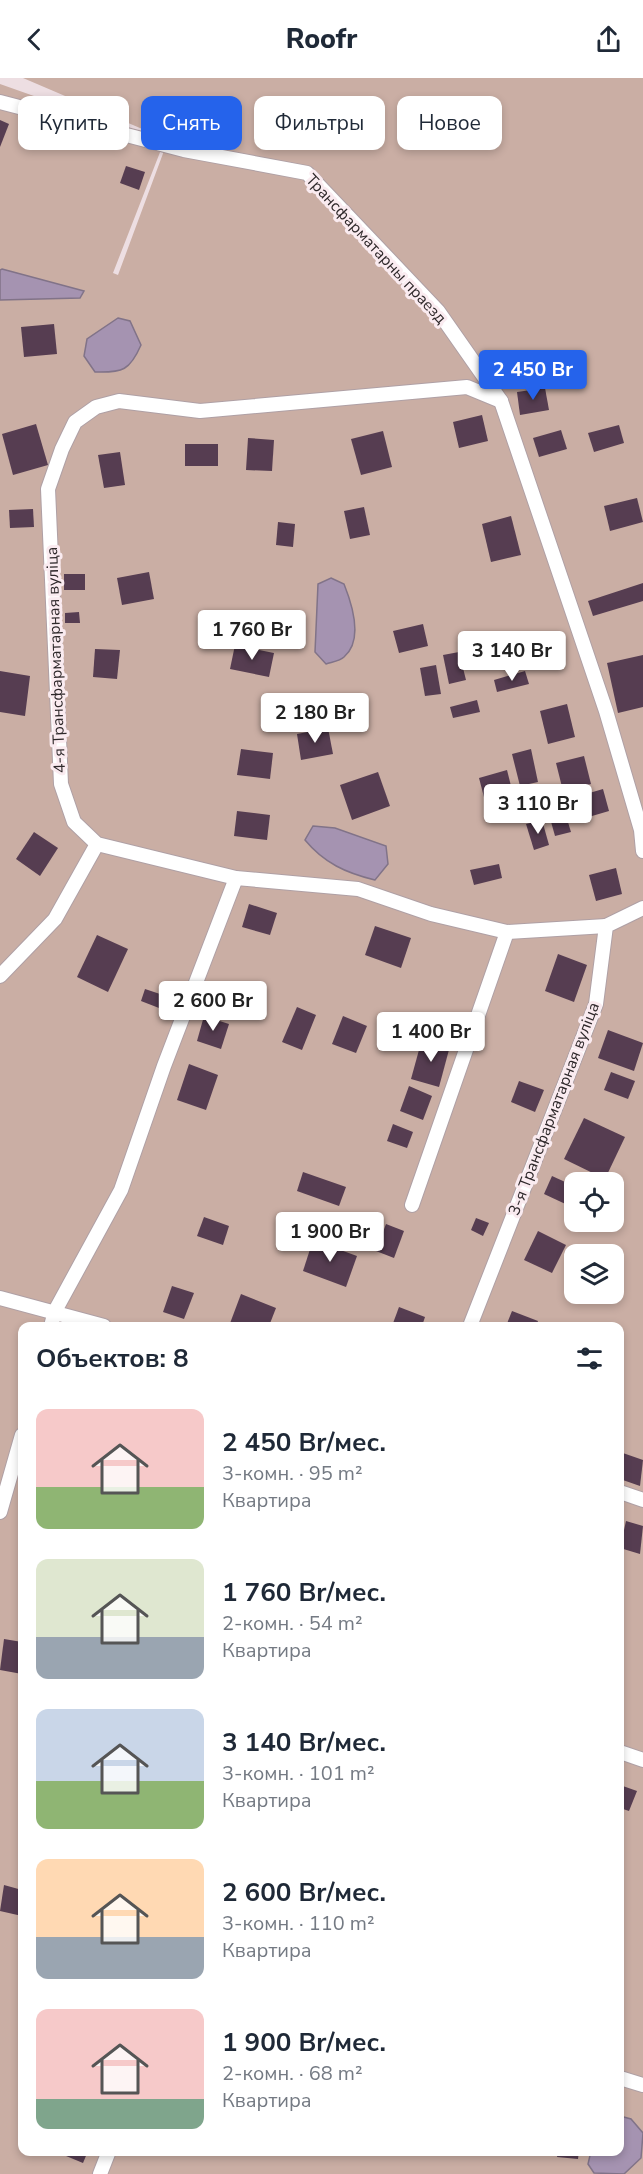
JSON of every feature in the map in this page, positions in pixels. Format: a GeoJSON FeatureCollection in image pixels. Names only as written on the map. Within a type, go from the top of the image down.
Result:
{"type":"FeatureCollection","features":[{"type":"Feature","properties":{"kind":"lane","name":"Трансфарматарны праезд"},"geometry":{"type":"LineString","coordinates":[[0,102],[184,150],[307,173],[438,311],[501,401],[606,711],[642,828],[643,851]]}},
{"type":"Feature","properties":{"kind":"lane","name":"4-я Трансфарматарная вуліца"},"geometry":{"type":"LineString","coordinates":[[501,401],[467,387],[200,411],[119,401],[96,407],[75,422],[62,449],[48,489],[61,784],[74,822],[97,844],[236,878],[358,889],[431,914],[507,932],[606,926]]}},
{"type":"Feature","properties":{"kind":"lane"},"geometry":{"type":"LineString","coordinates":[[0,976],[55,919],[97,844]]}},
{"type":"Feature","properties":{"kind":"lane"},"geometry":{"type":"LineString","coordinates":[[52,1322],[55,1311],[121,1190],[164,1066],[236,878]]}},
{"type":"Feature","properties":{"kind":"lane"},"geometry":{"type":"LineString","coordinates":[[606,926],[643,908]]}},
{"type":"Feature","properties":{"kind":"lane","name":"3-я Трансфарматарная вуліца"},"geometry":{"type":"LineString","coordinates":[[472,1322],[596,1004],[606,926]]}},
{"type":"Feature","properties":{"kind":"lane"},"geometry":{"type":"LineString","coordinates":[[412,1205],[507,932]]}},
{"type":"Feature","properties":{"kind":"lane"},"geometry":{"type":"LineString","coordinates":[[0,1298],[91,1322]]}},
{"type":"Feature","properties":{"kind":"lane"},"geometry":{"type":"LineString","coordinates":[[0,1512],[18,1449]]}},
{"type":"Feature","properties":{"kind":"lane"},"geometry":{"type":"LineString","coordinates":[[624,1493],[643,1500]]}},
{"type":"Feature","properties":{"kind":"lane"},"geometry":{"type":"LineString","coordinates":[[624,1754],[643,1761]]}},
{"type":"Feature","properties":{"kind":"lane"},"geometry":{"type":"LineString","coordinates":[[624,2079],[643,2085]]}},
{"type":"Feature","properties":{"kind":"lane"},"geometry":{"type":"LineString","coordinates":[[100,2174],[107,2156]]}},
{"type":"Feature","properties":{"kind":"shaded area"},"geometry":{"type":"Polygon","coordinates":[[[23,78],[643,78],[643,2174],[0,2174],[0,84],[34,96],[18,96],[18,150],[129,150],[129,130],[141,134],[141,150],[161,150],[113,273],[118,275],[164,150],[242,150],[242,96],[141,96],[141,128],[129,123],[129,96],[65,96],[23,78]]]}},
{"type":"Feature","properties":{"kind":"shaded area"},"geometry":{"type":"Polygon","coordinates":[[[0,270],[84,291],[80,298],[0,300],[0,270]]]}},
{"type":"Feature","properties":{"kind":"shaded area"},"geometry":{"type":"Polygon","coordinates":[[[118,318],[130,321],[141,345],[133,360],[124,368],[112,372],[95,372],[84,356],[87,339],[118,318]]]}},
{"type":"Feature","properties":{"kind":"shaded area"},"geometry":{"type":"Polygon","coordinates":[[[331,578],[344,584],[353,611],[355,632],[354,641],[344,657],[326,664],[315,652],[318,584],[331,578]]]}},
{"type":"Feature","properties":{"kind":"shaded area"},"geometry":{"type":"Polygon","coordinates":[[[313,826],[335,828],[386,846],[388,864],[375,880],[336,866],[320,855],[305,840],[313,826]]]}},
{"type":"Feature","properties":{"kind":"shaded area"},"geometry":{"type":"Polygon","coordinates":[[[624,2117],[631,2119],[643,2133],[641,2158],[624,2174],[594,2173],[588,2164],[590,2156],[624,2156],[624,2117]]]}},
{"type":"Feature","properties":{"kind":"building"},"geometry":{"type":"Polygon","coordinates":[[[0,120],[9,124],[0,147],[0,120]]]}},
{"type":"Feature","properties":{"kind":"building"},"geometry":{"type":"Polygon","coordinates":[[[126,166],[145,172],[139,190],[120,183],[126,166]]]}},
{"type":"Feature","properties":{"kind":"building"},"geometry":{"type":"Polygon","coordinates":[[[54,324],[57,354],[24,357],[21,327],[54,324]]]}},
{"type":"Feature","properties":{"kind":"building"},"geometry":{"type":"Polygon","coordinates":[[[545,388],[549,410],[520,415],[517,392],[545,388]]]}},
{"type":"Feature","properties":{"kind":"building"},"geometry":{"type":"Polygon","coordinates":[[[482,415],[488,441],[459,448],[453,422],[482,415]]]}},
{"type":"Feature","properties":{"kind":"building"},"geometry":{"type":"Polygon","coordinates":[[[36,424],[48,465],[13,475],[2,434],[36,424]]]}},
{"type":"Feature","properties":{"kind":"building"},"geometry":{"type":"Polygon","coordinates":[[[619,425],[624,443],[594,452],[588,433],[619,425]]]}},
{"type":"Feature","properties":{"kind":"building"},"geometry":{"type":"Polygon","coordinates":[[[561,430],[567,449],[539,457],[533,438],[561,430]]]}},
{"type":"Feature","properties":{"kind":"building"},"geometry":{"type":"Polygon","coordinates":[[[383,431],[392,467],[361,475],[351,439],[383,431]]]}},
{"type":"Feature","properties":{"kind":"building"},"geometry":{"type":"Polygon","coordinates":[[[248,438],[274,440],[272,471],[246,470],[248,438]]]}},
{"type":"Feature","properties":{"kind":"building"},"geometry":{"type":"Polygon","coordinates":[[[185,444],[218,444],[218,466],[185,466],[185,444]]]}},
{"type":"Feature","properties":{"kind":"building"},"geometry":{"type":"Polygon","coordinates":[[[120,452],[125,485],[104,488],[98,455],[120,452]]]}},
{"type":"Feature","properties":{"kind":"building"},"geometry":{"type":"Polygon","coordinates":[[[637,498],[643,522],[610,531],[604,506],[637,498]]]}},
{"type":"Feature","properties":{"kind":"building"},"geometry":{"type":"Polygon","coordinates":[[[364,507],[370,535],[350,539],[344,511],[364,507]]]}},
{"type":"Feature","properties":{"kind":"building"},"geometry":{"type":"Polygon","coordinates":[[[33,509],[34,527],[10,528],[9,510],[33,509]]]}},
{"type":"Feature","properties":{"kind":"building"},"geometry":{"type":"Polygon","coordinates":[[[511,516],[521,555],[491,562],[482,524],[511,516]]]}},
{"type":"Feature","properties":{"kind":"building"},"geometry":{"type":"Polygon","coordinates":[[[278,522],[295,524],[293,547],[276,545],[278,522]]]}},
{"type":"Feature","properties":{"kind":"building"},"geometry":{"type":"Polygon","coordinates":[[[149,572],[154,599],[122,605],[117,578],[149,572]]]}},
{"type":"Feature","properties":{"kind":"building"},"geometry":{"type":"Polygon","coordinates":[[[64,574],[85,574],[85,590],[64,590],[64,574]]]}},
{"type":"Feature","properties":{"kind":"building"},"geometry":{"type":"Polygon","coordinates":[[[643,583],[643,601],[593,616],[588,601],[643,583]]]}},
{"type":"Feature","properties":{"kind":"building"},"geometry":{"type":"Polygon","coordinates":[[[79,612],[80,623],[65,623],[65,613],[79,612]]]}},
{"type":"Feature","properties":{"kind":"building"},"geometry":{"type":"Polygon","coordinates":[[[423,624],[428,646],[399,653],[393,631],[423,624]]]}},
{"type":"Feature","properties":{"kind":"building"},"geometry":{"type":"Polygon","coordinates":[[[235,645],[274,653],[269,677],[230,669],[235,645]]]}},
{"type":"Feature","properties":{"kind":"building"},"geometry":{"type":"Polygon","coordinates":[[[95,649],[120,650],[117,679],[93,677],[95,649]]]}},
{"type":"Feature","properties":{"kind":"building"},"geometry":{"type":"Polygon","coordinates":[[[459,652],[466,680],[449,684],[443,655],[459,652]]]}},
{"type":"Feature","properties":{"kind":"building"},"geometry":{"type":"Polygon","coordinates":[[[643,655],[643,707],[618,713],[607,663],[643,655]]]}},
{"type":"Feature","properties":{"kind":"building"},"geometry":{"type":"Polygon","coordinates":[[[436,665],[441,694],[425,696],[420,668],[436,665]]]}},
{"type":"Feature","properties":{"kind":"building"},"geometry":{"type":"Polygon","coordinates":[[[0,671],[30,676],[25,716],[0,712],[0,671]]]}},
{"type":"Feature","properties":{"kind":"building"},"geometry":{"type":"Polygon","coordinates":[[[525,671],[529,684],[497,692],[494,680],[525,671]]]}},
{"type":"Feature","properties":{"kind":"building"},"geometry":{"type":"Polygon","coordinates":[[[477,700],[480,712],[453,718],[450,707],[477,700]]]}},
{"type":"Feature","properties":{"kind":"building"},"geometry":{"type":"Polygon","coordinates":[[[567,704],[575,737],[548,744],[540,711],[567,704]]]}},
{"type":"Feature","properties":{"kind":"building"},"geometry":{"type":"Polygon","coordinates":[[[328,728],[333,754],[301,760],[297,734],[328,728]]]}},
{"type":"Feature","properties":{"kind":"building"},"geometry":{"type":"Polygon","coordinates":[[[241,749],[273,753],[270,779],[237,775],[241,749]]]}},
{"type":"Feature","properties":{"kind":"building"},"geometry":{"type":"Polygon","coordinates":[[[531,749],[538,782],[520,786],[512,754],[531,749]]]}},
{"type":"Feature","properties":{"kind":"building"},"geometry":{"type":"Polygon","coordinates":[[[584,756],[591,784],[563,791],[556,763],[584,756]]]}},
{"type":"Feature","properties":{"kind":"building"},"geometry":{"type":"Polygon","coordinates":[[[507,770],[513,794],[485,801],[479,778],[507,770]]]}},
{"type":"Feature","properties":{"kind":"building"},"geometry":{"type":"Polygon","coordinates":[[[378,772],[390,806],[352,820],[340,785],[378,772]]]}},
{"type":"Feature","properties":{"kind":"building"},"geometry":{"type":"Polygon","coordinates":[[[603,789],[609,811],[575,821],[569,799],[603,789]]]}},
{"type":"Feature","properties":{"kind":"building"},"geometry":{"type":"Polygon","coordinates":[[[563,806],[571,832],[555,836],[548,811],[563,806]]]}},
{"type":"Feature","properties":{"kind":"building"},"geometry":{"type":"Polygon","coordinates":[[[237,811],[270,815],[267,840],[234,836],[237,811]]]}},
{"type":"Feature","properties":{"kind":"building"},"geometry":{"type":"Polygon","coordinates":[[[542,820],[549,845],[534,850],[526,824],[542,820]]]}},
{"type":"Feature","properties":{"kind":"building"},"geometry":{"type":"Polygon","coordinates":[[[34,832],[58,848],[40,876],[16,859],[34,832]]]}},
{"type":"Feature","properties":{"kind":"building"},"geometry":{"type":"Polygon","coordinates":[[[499,864],[502,878],[474,885],[470,870],[499,864]]]}},
{"type":"Feature","properties":{"kind":"building"},"geometry":{"type":"Polygon","coordinates":[[[616,868],[622,894],[596,901],[589,875],[616,868]]]}},
{"type":"Feature","properties":{"kind":"building"},"geometry":{"type":"Polygon","coordinates":[[[249,904],[277,913],[270,935],[242,927],[249,904]]]}},
{"type":"Feature","properties":{"kind":"building"},"geometry":{"type":"Polygon","coordinates":[[[375,926],[411,938],[401,968],[365,955],[375,926]]]}},
{"type":"Feature","properties":{"kind":"building"},"geometry":{"type":"Polygon","coordinates":[[[97,935],[128,949],[108,992],[77,977],[97,935]]]}},
{"type":"Feature","properties":{"kind":"building"},"geometry":{"type":"Polygon","coordinates":[[[558,954],[587,965],[574,1002],[545,991],[558,954]]]}},
{"type":"Feature","properties":{"kind":"building"},"geometry":{"type":"Polygon","coordinates":[[[145,989],[163,995],[159,1008],[141,1001],[145,989]]]}},
{"type":"Feature","properties":{"kind":"building"},"geometry":{"type":"Polygon","coordinates":[[[297,1007],[316,1015],[302,1050],[282,1042],[297,1007]]]}},
{"type":"Feature","properties":{"kind":"building"},"geometry":{"type":"Polygon","coordinates":[[[204,1016],[229,1024],[221,1049],[197,1041],[204,1016]]]}},
{"type":"Feature","properties":{"kind":"building"},"geometry":{"type":"Polygon","coordinates":[[[343,1016],[367,1026],[356,1053],[332,1044],[343,1016]]]}},
{"type":"Feature","properties":{"kind":"building"},"geometry":{"type":"Polygon","coordinates":[[[608,1030],[643,1043],[634,1071],[598,1058],[608,1030]]]}},
{"type":"Feature","properties":{"kind":"building"},"geometry":{"type":"Polygon","coordinates":[[[422,1039],[450,1046],[439,1087],[411,1079],[422,1039]]]}},
{"type":"Feature","properties":{"kind":"building"},"geometry":{"type":"Polygon","coordinates":[[[189,1064],[218,1075],[206,1110],[177,1100],[189,1064]]]}},
{"type":"Feature","properties":{"kind":"building"},"geometry":{"type":"Polygon","coordinates":[[[611,1072],[635,1081],[628,1099],[604,1090],[611,1072]]]}},
{"type":"Feature","properties":{"kind":"building"},"geometry":{"type":"Polygon","coordinates":[[[519,1081],[544,1090],[535,1112],[511,1102],[519,1081]]]}},
{"type":"Feature","properties":{"kind":"building"},"geometry":{"type":"Polygon","coordinates":[[[409,1086],[432,1096],[423,1120],[400,1111],[409,1086]]]}},
{"type":"Feature","properties":{"kind":"building"},"geometry":{"type":"Polygon","coordinates":[[[584,1118],[625,1137],[608,1172],[591,1172],[564,1159],[584,1118]]]}},
{"type":"Feature","properties":{"kind":"building"},"geometry":{"type":"Polygon","coordinates":[[[393,1124],[413,1132],[407,1148],[387,1141],[393,1124]]]}},
{"type":"Feature","properties":{"kind":"building"},"geometry":{"type":"Polygon","coordinates":[[[303,1172],[346,1187],[339,1206],[297,1191],[303,1172]]]}},
{"type":"Feature","properties":{"kind":"building"},"geometry":{"type":"Polygon","coordinates":[[[552,1176],[564,1181],[564,1203],[544,1194],[552,1176]]]}},
{"type":"Feature","properties":{"kind":"building"},"geometry":{"type":"Polygon","coordinates":[[[204,1217],[229,1226],[223,1245],[197,1236],[204,1217]]]}},
{"type":"Feature","properties":{"kind":"building"},"geometry":{"type":"Polygon","coordinates":[[[476,1218],[489,1223],[483,1236],[471,1230],[476,1218]]]}},
{"type":"Feature","properties":{"kind":"building"},"geometry":{"type":"Polygon","coordinates":[[[386,1224],[404,1231],[394,1258],[376,1251],[386,1224]]]}},
{"type":"Feature","properties":{"kind":"building"},"geometry":{"type":"Polygon","coordinates":[[[538,1231],[564,1244],[564,1249],[552,1273],[524,1260],[538,1231]]]}},
{"type":"Feature","properties":{"kind":"building"},"geometry":{"type":"Polygon","coordinates":[[[313,1240],[357,1256],[346,1287],[303,1271],[313,1240]]]}},
{"type":"Feature","properties":{"kind":"building"},"geometry":{"type":"Polygon","coordinates":[[[172,1286],[194,1293],[184,1319],[163,1312],[172,1286]]]}},
{"type":"Feature","properties":{"kind":"building"},"geometry":{"type":"Polygon","coordinates":[[[241,1294],[276,1308],[271,1322],[230,1322],[241,1294]]]}},
{"type":"Feature","properties":{"kind":"building"},"geometry":{"type":"Polygon","coordinates":[[[399,1307],[425,1317],[423,1322],[393,1322],[399,1307]]]}},
{"type":"Feature","properties":{"kind":"building"},"geometry":{"type":"Polygon","coordinates":[[[512,1311],[538,1321],[538,1322],[508,1322],[512,1311]]]}},
{"type":"Feature","properties":{"kind":"building"},"geometry":{"type":"Polygon","coordinates":[[[624,1453],[643,1460],[640,1486],[624,1480],[624,1453]]]}},
{"type":"Feature","properties":{"kind":"building"},"geometry":{"type":"Polygon","coordinates":[[[626,1521],[643,1526],[640,1554],[624,1549],[626,1521]]]}},
{"type":"Feature","properties":{"kind":"building"},"geometry":{"type":"Polygon","coordinates":[[[4,1639],[18,1641],[18,1673],[0,1670],[4,1639]]]}},
{"type":"Feature","properties":{"kind":"building"},"geometry":{"type":"Polygon","coordinates":[[[624,1786],[637,1791],[629,1811],[624,1809],[624,1786]]]}},
{"type":"Feature","properties":{"kind":"building"},"geometry":{"type":"Polygon","coordinates":[[[4,1885],[18,1889],[18,1915],[0,1911],[4,1885]]]}},
{"type":"Feature","properties":{"kind":"building"},"geometry":{"type":"Polygon","coordinates":[[[66,2156],[86,2156],[83,2163],[66,2156]]]}},
{"type":"Feature","properties":{"kind":"building"},"geometry":{"type":"Polygon","coordinates":[[[557,2156],[578,2156],[578,2159],[557,2156]]]}}]}
